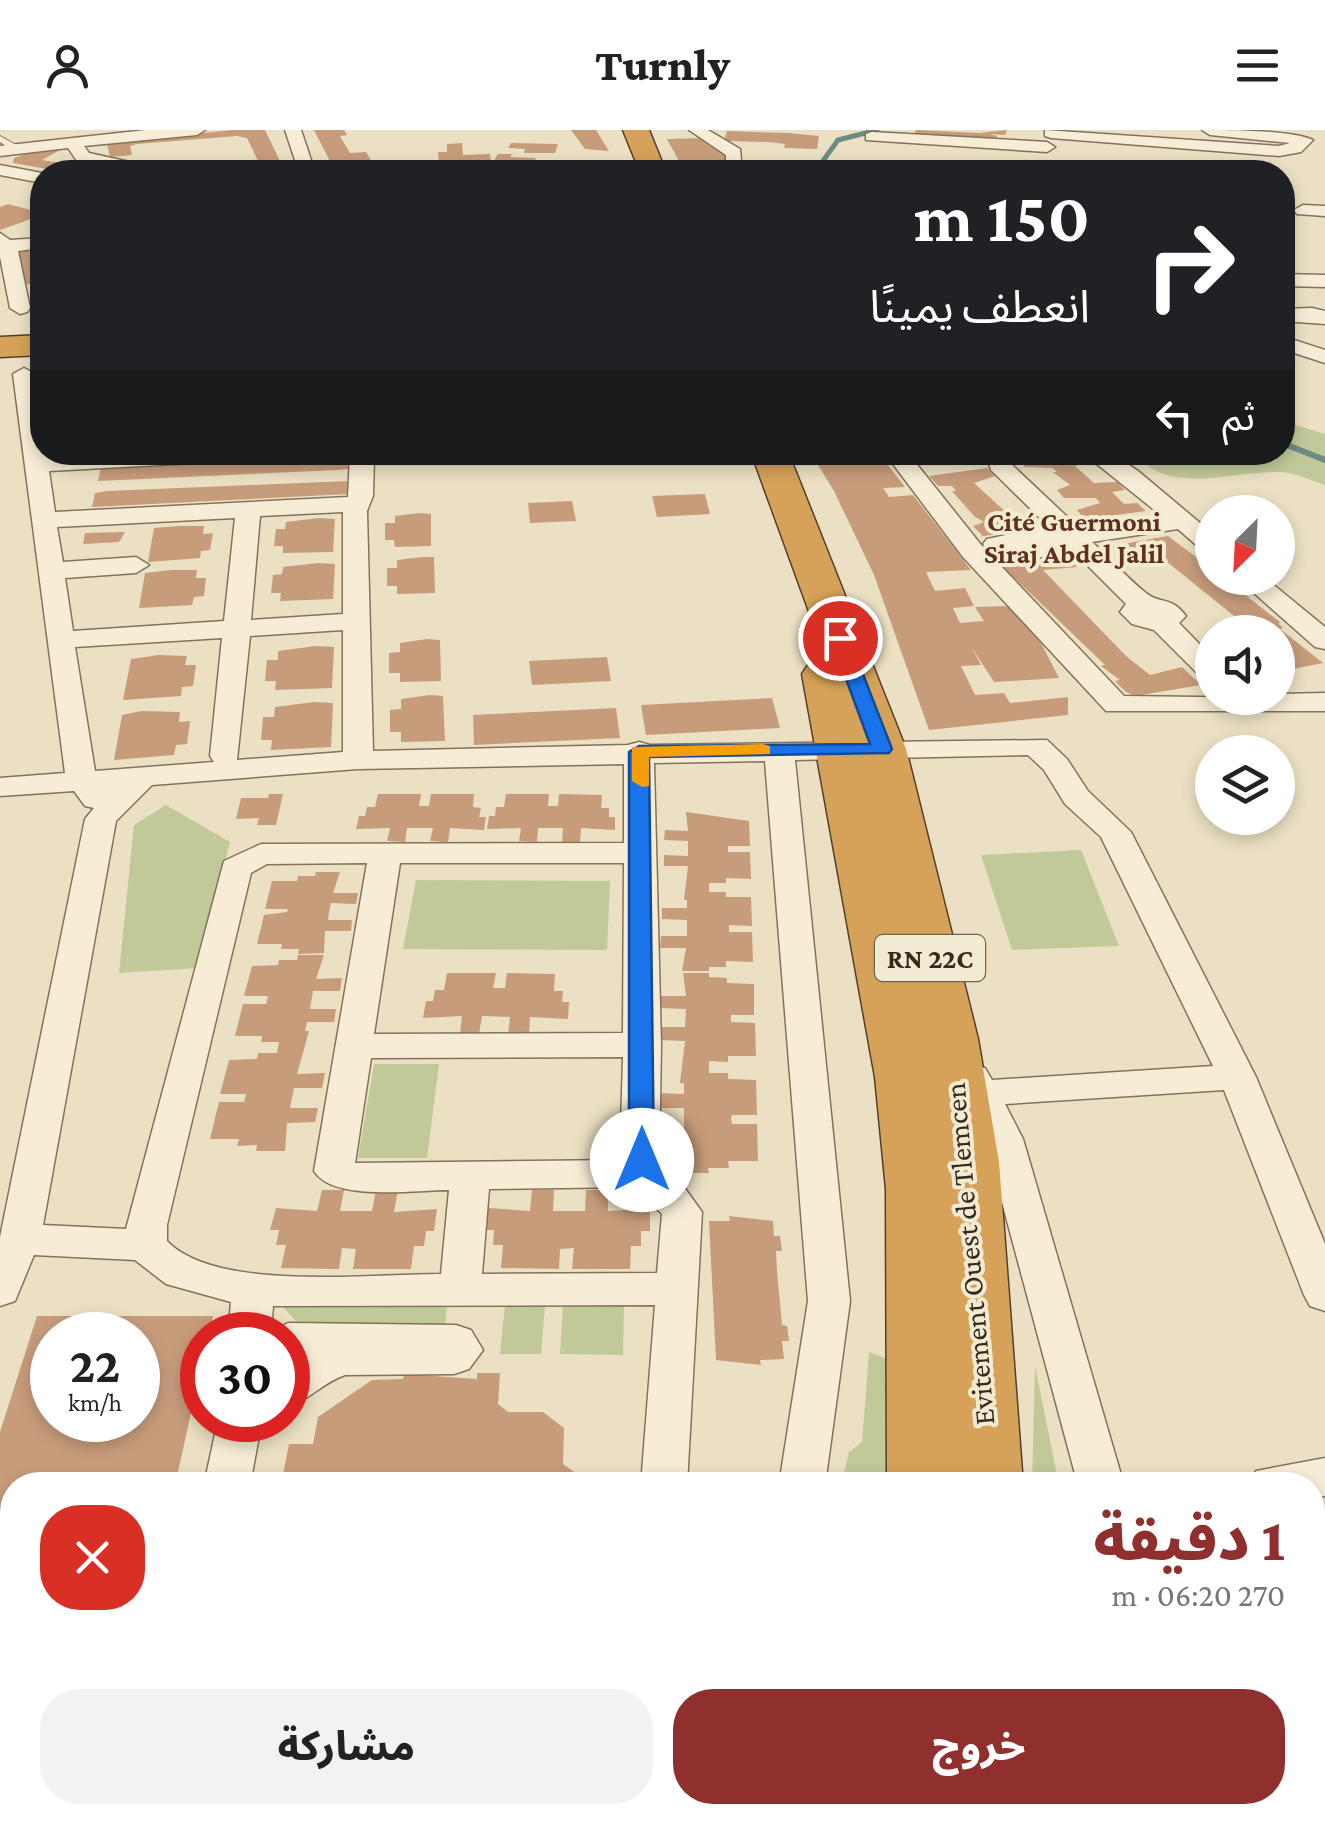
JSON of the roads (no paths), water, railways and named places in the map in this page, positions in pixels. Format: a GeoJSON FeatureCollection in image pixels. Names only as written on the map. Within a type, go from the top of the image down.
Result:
{"type":"FeatureCollection","features":[{"type":"Feature","properties":{"kind":"highway"},"geometry":{"type":"LineString","coordinates":[[615,130],[626,160]]}},
{"type":"Feature","properties":{"kind":"highway"},"geometry":{"type":"LineString","coordinates":[[636,130],[648,160]]}},
{"type":"Feature","properties":{"kind":"highway"},"geometry":{"type":"LineString","coordinates":[[0,347],[30,346]]}},
{"type":"Feature","properties":{"kind":"highway","name":"Evitement Ouest de Tlemcen"},"geometry":{"type":"LineString","coordinates":[[741,465],[826,678],[861,750],[887,980],[917,1189],[922,1472]]}},
{"type":"Feature","properties":{"kind":"highway","name":"Evitement Ouest de Tlemcen"},"geometry":{"type":"LineString","coordinates":[[773,465],[949,1039],[968,1162],[987,1472]]}},
{"type":"Feature","properties":{"kind":"street"},"geometry":{"type":"LineString","coordinates":[[5,146],[197,130]]}},
{"type":"Feature","properties":{"kind":"street"},"geometry":{"type":"LineString","coordinates":[[293,130],[303,160]]}},
{"type":"Feature","properties":{"kind":"street"},"geometry":{"type":"LineString","coordinates":[[696,130],[734,153],[734,160]]}},
{"type":"Feature","properties":{"kind":"street"},"geometry":{"type":"LineString","coordinates":[[872,137],[1279,151],[1295,148],[1305,140],[1210,130]]}},
{"type":"Feature","properties":{"kind":"street"},"geometry":{"type":"LineString","coordinates":[[72,142],[83,157],[97,160]]}},
{"type":"Feature","properties":{"kind":"street"},"geometry":{"type":"LineString","coordinates":[[0,170],[30,176]]}},
{"type":"Feature","properties":{"kind":"street"},"geometry":{"type":"LineString","coordinates":[[1302,210],[1325,211]]}},
{"type":"Feature","properties":{"kind":"street"},"geometry":{"type":"LineString","coordinates":[[10,308],[3,242],[30,242]]}},
{"type":"Feature","properties":{"kind":"street"},"geometry":{"type":"LineString","coordinates":[[1316,281],[1318,316]]}},
{"type":"Feature","properties":{"kind":"street"},"geometry":{"type":"LineString","coordinates":[[1295,347],[1325,357]]}},
{"type":"Feature","properties":{"kind":"street"},"geometry":{"type":"LineString","coordinates":[[0,1290],[20,1239],[100,819],[96,800],[82,780],[36,465]]}},
{"type":"Feature","properties":{"kind":"street"},"geometry":{"type":"LineString","coordinates":[[358,760],[356,621],[361,465]]}},
{"type":"Feature","properties":{"kind":"street"},"geometry":{"type":"LineString","coordinates":[[904,465],[928,500],[1006,590],[1116,705],[1195,702]]}},
{"type":"Feature","properties":{"kind":"street"},"geometry":{"type":"LineString","coordinates":[[999,465],[1061,539],[1152,612],[1195,655]]}},
{"type":"Feature","properties":{"kind":"street"},"geometry":{"type":"LineString","coordinates":[[1113,465],[1195,531]]}},
{"type":"Feature","properties":{"kind":"street"},"geometry":{"type":"LineString","coordinates":[[44,520],[358,504]]}},
{"type":"Feature","properties":{"kind":"street"},"geometry":{"type":"LineString","coordinates":[[225,756],[248,510]]}},
{"type":"Feature","properties":{"kind":"street"},"geometry":{"type":"LineString","coordinates":[[1061,539],[1184,522]]}},
{"type":"Feature","properties":{"kind":"street"},"geometry":{"type":"LineString","coordinates":[[50,572],[136,566]]}},
{"type":"Feature","properties":{"kind":"street"},"geometry":{"type":"LineString","coordinates":[[1270,595],[1325,641]]}},
{"type":"Feature","properties":{"kind":"street"},"geometry":{"type":"LineString","coordinates":[[60,640],[356,621]]}},
{"type":"Feature","properties":{"kind":"street"},"geometry":{"type":"LineString","coordinates":[[1295,702],[1325,702]]}},
{"type":"Feature","properties":{"kind":"street"},"geometry":{"type":"LineString","coordinates":[[0,787],[358,760],[1036,746],[1056,765],[1076,797],[1115,832],[1237,1078],[1325,1296]]}},
{"type":"Feature","properties":{"kind":"street"},"geometry":{"type":"LineString","coordinates":[[779,750],[829,1301],[804,1472]]}},
{"type":"Feature","properties":{"kind":"street"},"geometry":{"type":"LineString","coordinates":[[385,854],[334,1171],[348,1177],[621,1176],[638,1169],[642,1160],[639,752]]}},
{"type":"Feature","properties":{"kind":"street"},"geometry":{"type":"LineString","coordinates":[[100,819],[143,776]]}},
{"type":"Feature","properties":{"kind":"street"},"geometry":{"type":"LineString","coordinates":[[146,1245],[146,1226],[236,868],[261,854],[642,853]]}},
{"type":"Feature","properties":{"kind":"street"},"geometry":{"type":"LineString","coordinates":[[949,1039],[1004,1139],[1097,1472]]}},
{"type":"Feature","properties":{"kind":"street"},"geometry":{"type":"LineString","coordinates":[[352,1046],[643,1046]]}},
{"type":"Feature","properties":{"kind":"street"},"geometry":{"type":"LineString","coordinates":[[982,1093],[1237,1078]]}},
{"type":"Feature","properties":{"kind":"street"},"geometry":{"type":"LineString","coordinates":[[638,1169],[662,1186],[682,1212],[665,1472]]}},
{"type":"Feature","properties":{"kind":"street"},"geometry":{"type":"LineString","coordinates":[[460,1289],[470,1177]]}},
{"type":"Feature","properties":{"kind":"street"},"geometry":{"type":"LineString","coordinates":[[20,1239],[146,1245],[178,1274],[205,1284],[253,1290],[675,1288]]}},
{"type":"Feature","properties":{"kind":"street"},"geometry":{"type":"LineString","coordinates":[[251,1312],[253,1290]]}},
{"type":"Feature","properties":{"kind":"street"},"geometry":{"type":"LineString","coordinates":[[310,1340],[456,1342],[461,1350],[454,1357],[332,1361],[310,1375]]}},
{"type":"Feature","properties":{"kind":"street"},"geometry":{"type":"LineString","coordinates":[[229,1472],[237,1442]]}},
{"type":"Feature","properties":{"kind":"waterway"},"geometry":{"type":"LineString","coordinates":[[824,160],[838,140],[877,130]]}},
{"type":"Feature","properties":{"kind":"waterway"},"geometry":{"type":"LineString","coordinates":[[1295,448],[1325,460]]}},
{"type":"Feature","properties":{"kind":"district","name":"Cité Guermoni Siraj Abdel Jalil"},"geometry":{"type":"Point","coordinates":[1074,537]}}]}
